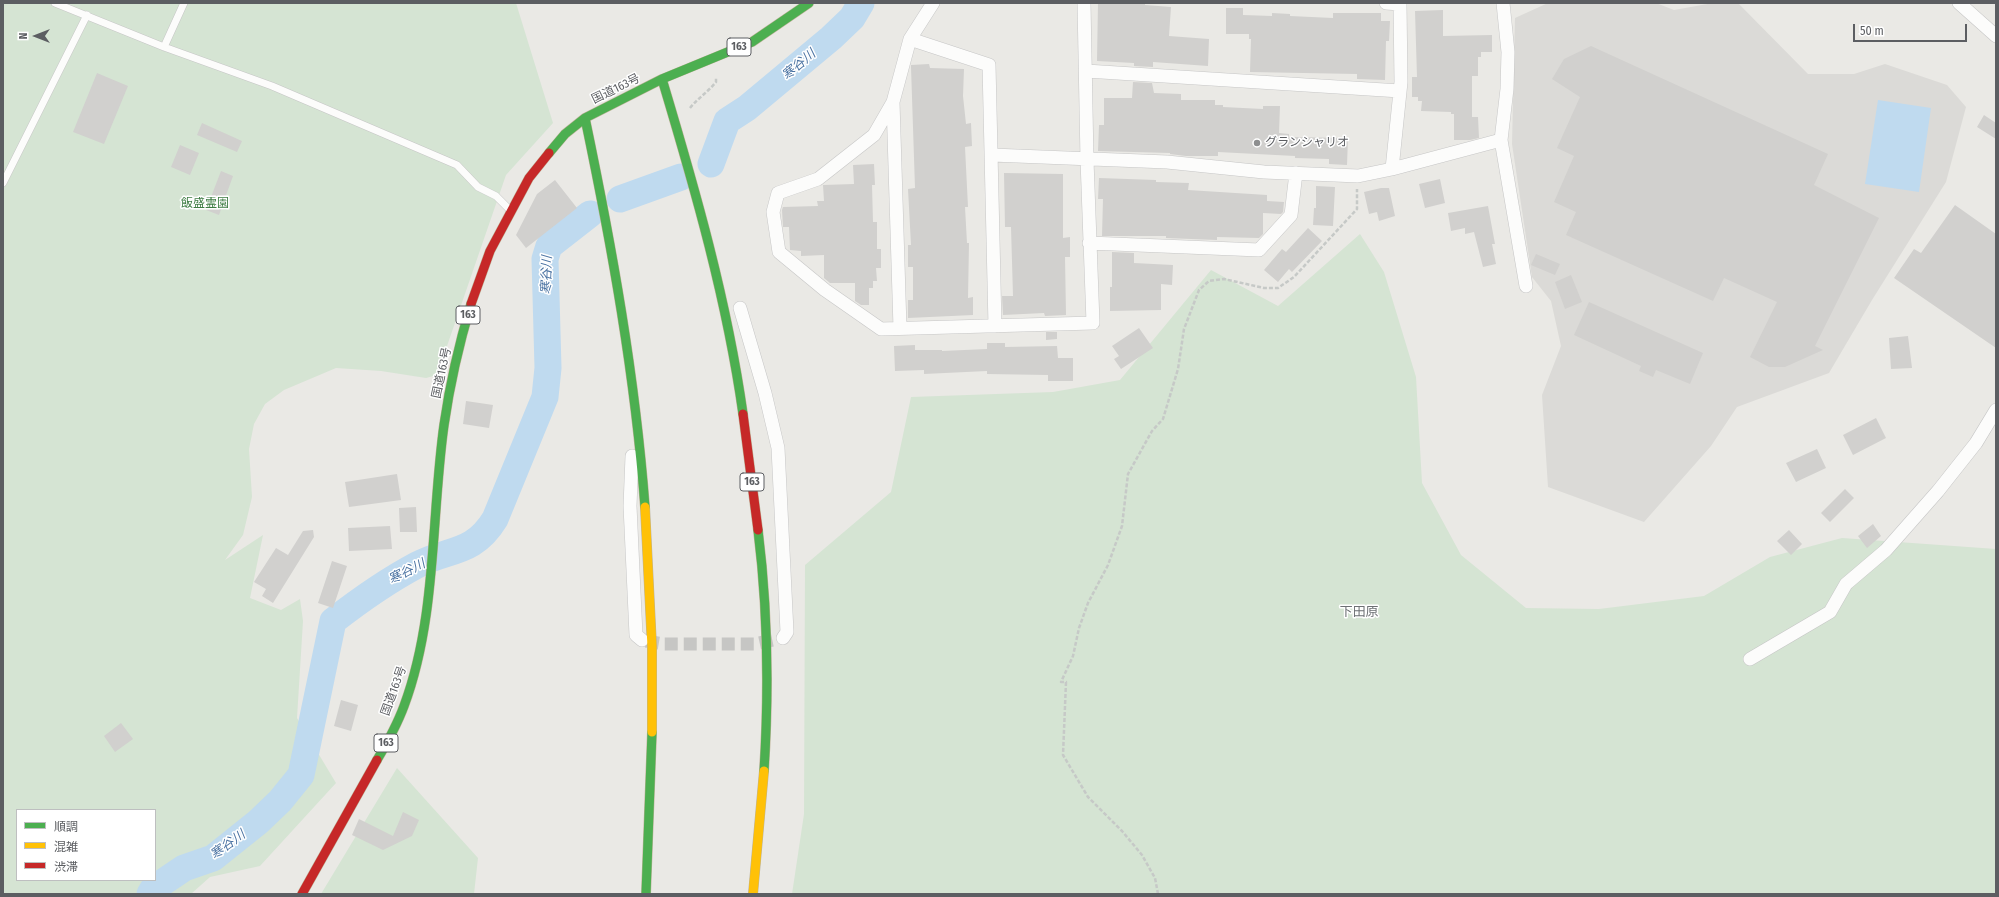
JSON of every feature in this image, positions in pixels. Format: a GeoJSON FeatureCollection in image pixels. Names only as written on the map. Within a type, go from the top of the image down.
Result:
{"type":"FeatureCollection","features":[{"type":"Feature","properties":{"kind":"highway","name":"国道163号"},"geometry":{"type":"LineString","coordinates":[[302,894],[387,742],[404,706],[416,665],[425,624],[434,545],[444,425],[455,360],[471,304],[490,251],[510,210],[529,178],[543,160],[565,134],[585,118],[662,79],[752,42],[809,3]]}},
{"type":"Feature","properties":{"kind":"highway","name":"163"},"geometry":{"type":"LineString","coordinates":[[662,79],[709,244],[728,325],[741,400],[760,546],[767,653],[767,719],[764,787],[753,894]]}},
{"type":"Feature","properties":{"kind":"highway"},"geometry":{"type":"LineString","coordinates":[[585,118],[606,215],[635,400],[644,496],[650,593],[652,690],[646,894]]}},
{"type":"Feature","properties":{"kind":"street"},"geometry":{"type":"LineString","coordinates":[[933,3],[910,39],[893,102],[874,135],[818,179],[778,193],[773,212],[779,252],[825,290],[881,329],[1092,323],[1084,3]]}},
{"type":"Feature","properties":{"kind":"street"},"geometry":{"type":"LineString","coordinates":[[1386,3],[1400,4],[1400,90],[1392,169]]}},
{"type":"Feature","properties":{"kind":"street"},"geometry":{"type":"LineString","coordinates":[[1503,3],[1508,52],[1507,89],[1501,140],[1526,286]]}},
{"type":"Feature","properties":{"kind":"street"},"geometry":{"type":"LineString","coordinates":[[1959,3],[1996,36]]}},
{"type":"Feature","properties":{"kind":"street"},"geometry":{"type":"LineString","coordinates":[[910,39],[989,65],[995,326]]}},
{"type":"Feature","properties":{"kind":"street"},"geometry":{"type":"LineString","coordinates":[[1086,72],[1400,90]]}},
{"type":"Feature","properties":{"kind":"street"},"geometry":{"type":"LineString","coordinates":[[893,102],[900,328]]}},
{"type":"Feature","properties":{"kind":"street"},"geometry":{"type":"LineString","coordinates":[[992,155],[1167,162],[1296,173],[1358,176],[1392,169],[1501,140]]}},
{"type":"Feature","properties":{"kind":"street"},"geometry":{"type":"LineString","coordinates":[[1090,243],[1259,250],[1291,215],[1296,173]]}},
{"type":"Feature","properties":{"kind":"street"},"geometry":{"type":"LineString","coordinates":[[740,308],[765,393],[778,448],[787,632],[783,638]]}},
{"type":"Feature","properties":{"kind":"street"},"geometry":{"type":"LineString","coordinates":[[741,400],[765,393]]}},
{"type":"Feature","properties":{"kind":"street"},"geometry":{"type":"LineString","coordinates":[[635,400],[630,506],[636,635],[642,640]]}},
{"type":"Feature","properties":{"kind":"street"},"geometry":{"type":"LineString","coordinates":[[1750,660],[1830,612],[1846,584],[1886,550],[1938,491],[1976,442],[1996,410]]}},
{"type":"Feature","properties":{"kind":"lane"},"geometry":{"type":"LineString","coordinates":[[55,3],[164,47],[272,86],[457,165],[478,187],[496,196],[510,210]]}},
{"type":"Feature","properties":{"kind":"lane"},"geometry":{"type":"LineString","coordinates":[[164,47],[184,3]]}},
{"type":"Feature","properties":{"kind":"lane"},"geometry":{"type":"LineString","coordinates":[[3,183],[87,15]]}},
{"type":"Feature","properties":{"kind":"path"},"geometry":{"type":"LineString","coordinates":[[1158,894],[1155,878],[1142,855],[1122,831],[1088,797],[1063,755],[1066,682],[1061,682],[1074,656],[1079,628],[1088,604],[1108,565],[1122,526],[1128,474],[1152,431],[1163,419],[1178,369],[1184,329],[1199,290],[1209,281],[1224,279],[1264,288],[1278,288],[1294,277],[1357,209],[1358,176]]}},
{"type":"Feature","properties":{"kind":"shaded area"},"geometry":{"type":"Polygon","coordinates":[[[1548,3],[1656,3],[1674,10],[1713,3],[1738,3],[1808,74],[1854,74],[1885,64],[1947,85],[1966,107],[1946,182],[1872,300],[1829,373],[1737,407],[1711,446],[1644,522],[1548,487],[1542,395],[1561,346],[1551,301],[1532,277],[1512,144],[1515,18],[1548,3]]]}},
{"type":"Feature","properties":{"kind":"green space","name":"飯盛霊園"},"geometry":{"type":"Polygon","coordinates":[[[3,3],[516,3],[553,123],[506,175],[437,375],[426,378],[381,371],[336,368],[284,390],[265,404],[254,424],[249,449],[252,497],[243,535],[225,560],[263,535],[250,598],[281,610],[300,599],[303,621],[297,718],[336,783],[260,866],[210,877],[191,894],[3,894],[3,3]]]}},
{"type":"Feature","properties":{"kind":"green space"},"geometry":{"type":"Polygon","coordinates":[[[1360,234],[1384,272],[1416,377],[1422,483],[1461,555],[1526,608],[1599,609],[1704,596],[1770,557],[1842,538],[1996,549],[1996,894],[792,894],[804,814],[805,565],[891,492],[911,397],[1053,392],[1120,380],[1211,270],[1278,306],[1360,234]]]}},
{"type":"Feature","properties":{"kind":"green space"},"geometry":{"type":"Polygon","coordinates":[[[397,768],[478,858],[474,894],[321,894],[397,768]]]}},
{"type":"Feature","properties":{"kind":"water"},"geometry":{"type":"Polygon","coordinates":[[[1878,100],[1931,108],[1919,192],[1865,184],[1878,100]]]}},
{"type":"Feature","properties":{"kind":"building"},"geometry":{"type":"Polygon","coordinates":[[[1098,3],[1145,3],[1145,5],[1171,7],[1169,36],[1209,39],[1208,66],[1153,62],[1153,67],[1134,66],[1134,63],[1097,61],[1098,3]]]}},
{"type":"Feature","properties":{"kind":"building"},"geometry":{"type":"Polygon","coordinates":[[[1226,8],[1243,8],[1243,15],[1272,16],[1272,13],[1290,14],[1290,16],[1333,18],[1333,13],[1381,13],[1381,21],[1390,21],[1389,41],[1386,41],[1385,80],[1357,79],[1357,74],[1250,72],[1251,39],[1249,39],[1249,34],[1226,34],[1226,8]]]}},
{"type":"Feature","properties":{"kind":"building"},"geometry":{"type":"Polygon","coordinates":[[[1443,10],[1443,36],[1492,35],[1492,52],[1481,52],[1481,57],[1478,57],[1478,76],[1472,76],[1472,117],[1478,117],[1479,138],[1470,140],[1454,140],[1454,114],[1451,114],[1451,112],[1421,111],[1422,101],[1418,101],[1418,97],[1412,97],[1412,77],[1417,77],[1415,11],[1443,10]]]}},
{"type":"Feature","properties":{"kind":"building"},"geometry":{"type":"Polygon","coordinates":[[[1591,46],[1828,154],[1814,185],[1879,218],[1815,346],[1823,350],[1785,367],[1769,367],[1750,357],[1777,302],[1724,278],[1713,301],[1566,235],[1576,212],[1554,202],[1574,156],[1557,148],[1580,97],[1552,79],[1564,59],[1591,46]]]}},
{"type":"Feature","properties":{"kind":"building"},"geometry":{"type":"Polygon","coordinates":[[[929,64],[930,68],[964,69],[963,96],[966,124],[971,123],[972,146],[965,147],[968,207],[965,207],[967,243],[969,243],[968,298],[973,297],[973,315],[908,318],[908,300],[913,300],[913,267],[908,267],[908,245],[911,245],[908,189],[915,188],[911,65],[929,64]]]}},
{"type":"Feature","properties":{"kind":"building"},"geometry":{"type":"Polygon","coordinates":[[[97,73],[128,86],[104,144],[73,132],[97,73]]]}},
{"type":"Feature","properties":{"kind":"building"},"geometry":{"type":"Polygon","coordinates":[[[1133,82],[1152,83],[1154,93],[1181,94],[1181,100],[1215,100],[1215,105],[1223,105],[1223,107],[1263,109],[1263,106],[1280,106],[1279,133],[1289,134],[1289,137],[1348,138],[1347,165],[1329,164],[1329,159],[1295,158],[1295,156],[1218,152],[1218,156],[1186,156],[1170,153],[1098,151],[1099,125],[1104,125],[1104,98],[1132,98],[1133,82]]]}},
{"type":"Feature","properties":{"kind":"building"},"geometry":{"type":"Polygon","coordinates":[[[1984,115],[1996,123],[1996,139],[1977,127],[1984,115]]]}},
{"type":"Feature","properties":{"kind":"building"},"geometry":{"type":"Polygon","coordinates":[[[202,123],[242,141],[237,152],[197,135],[202,123]]]}},
{"type":"Feature","properties":{"kind":"building"},"geometry":{"type":"Polygon","coordinates":[[[180,145],[199,153],[190,175],[171,167],[180,145]]]}},
{"type":"Feature","properties":{"kind":"building"},"geometry":{"type":"Polygon","coordinates":[[[874,164],[875,185],[872,185],[873,222],[877,222],[877,249],[881,249],[881,268],[876,268],[877,281],[873,281],[873,288],[869,288],[869,305],[861,305],[855,301],[855,283],[830,283],[824,278],[824,255],[801,256],[801,251],[790,250],[789,227],[783,227],[782,210],[783,207],[818,206],[817,201],[824,201],[823,185],[854,184],[853,165],[874,164]]]}},
{"type":"Feature","properties":{"kind":"building"},"geometry":{"type":"Polygon","coordinates":[[[221,171],[233,176],[219,215],[206,210],[221,171]]]}},
{"type":"Feature","properties":{"kind":"building"},"geometry":{"type":"Polygon","coordinates":[[[1004,173],[1063,174],[1063,238],[1070,237],[1070,257],[1065,257],[1066,315],[1045,316],[1044,313],[1003,315],[1002,296],[1013,296],[1011,227],[1005,227],[1004,173]]]}},
{"type":"Feature","properties":{"kind":"building"},"geometry":{"type":"Polygon","coordinates":[[[1099,178],[1189,183],[1188,190],[1267,195],[1267,201],[1284,202],[1283,212],[1281,214],[1263,213],[1263,234],[1259,238],[1217,237],[1217,240],[1166,238],[1166,236],[1102,236],[1103,199],[1098,199],[1099,178]]]}},
{"type":"Feature","properties":{"kind":"building"},"geometry":{"type":"Polygon","coordinates":[[[1440,179],[1445,203],[1425,208],[1419,184],[1440,179]]]}},
{"type":"Feature","properties":{"kind":"building"},"geometry":{"type":"Polygon","coordinates":[[[555,180],[577,208],[526,248],[516,235],[537,194],[555,180]]]}},
{"type":"Feature","properties":{"kind":"building"},"geometry":{"type":"Polygon","coordinates":[[[1316,186],[1335,187],[1333,226],[1313,225],[1314,208],[1316,208],[1316,186]]]}},
{"type":"Feature","properties":{"kind":"building"},"geometry":{"type":"Polygon","coordinates":[[[1381,188],[1389,188],[1395,216],[1379,221],[1377,212],[1369,214],[1364,192],[1381,188]]]}},
{"type":"Feature","properties":{"kind":"building"},"geometry":{"type":"Polygon","coordinates":[[[1955,205],[1996,234],[1996,348],[1894,278],[1914,249],[1921,253],[1955,205]]]}},
{"type":"Feature","properties":{"kind":"building"},"geometry":{"type":"Polygon","coordinates":[[[1488,206],[1495,244],[1492,244],[1496,264],[1483,267],[1474,232],[1465,234],[1465,228],[1451,231],[1448,213],[1488,206]]]}},
{"type":"Feature","properties":{"kind":"building"},"geometry":{"type":"Polygon","coordinates":[[[1308,228],[1322,241],[1292,272],[1289,269],[1278,282],[1264,270],[1282,249],[1286,252],[1308,228]]]}},
{"type":"Feature","properties":{"kind":"building"},"geometry":{"type":"Polygon","coordinates":[[[1112,252],[1134,253],[1134,263],[1173,265],[1172,285],[1161,284],[1161,310],[1110,311],[1112,252]]]}},
{"type":"Feature","properties":{"kind":"building"},"geometry":{"type":"Polygon","coordinates":[[[1536,254],[1560,264],[1555,275],[1531,265],[1536,254]]]}},
{"type":"Feature","properties":{"kind":"building"},"geometry":{"type":"Polygon","coordinates":[[[1571,275],[1582,302],[1565,309],[1555,282],[1571,275]]]}},
{"type":"Feature","properties":{"kind":"building"},"geometry":{"type":"Polygon","coordinates":[[[1589,302],[1703,353],[1690,384],[1656,370],[1653,377],[1639,371],[1641,366],[1574,335],[1589,302]]]}},
{"type":"Feature","properties":{"kind":"building"},"geometry":{"type":"Polygon","coordinates":[[[1139,328],[1153,348],[1121,369],[1114,359],[1119,356],[1112,346],[1139,328]]]}},
{"type":"Feature","properties":{"kind":"building"},"geometry":{"type":"Polygon","coordinates":[[[1046,332],[1057,332],[1057,339],[1046,340],[1046,332]]]}},
{"type":"Feature","properties":{"kind":"building"},"geometry":{"type":"Polygon","coordinates":[[[1908,336],[1912,368],[1891,369],[1889,338],[1908,336]]]}},
{"type":"Feature","properties":{"kind":"building"},"geometry":{"type":"Polygon","coordinates":[[[987,343],[1005,343],[1005,347],[1057,346],[1058,358],[1073,358],[1073,381],[1048,381],[1048,375],[987,374],[987,371],[924,374],[924,370],[895,371],[894,346],[915,345],[915,350],[942,351],[987,349],[987,343]]]}},
{"type":"Feature","properties":{"kind":"building"},"geometry":{"type":"Polygon","coordinates":[[[466,401],[493,405],[489,428],[463,424],[466,401]]]}},
{"type":"Feature","properties":{"kind":"building"},"geometry":{"type":"Polygon","coordinates":[[[1876,418],[1886,438],[1853,455],[1843,435],[1876,418]]]}},
{"type":"Feature","properties":{"kind":"building"},"geometry":{"type":"Polygon","coordinates":[[[1817,449],[1826,468],[1796,482],[1786,463],[1817,449]]]}},
{"type":"Feature","properties":{"kind":"building"},"geometry":{"type":"Polygon","coordinates":[[[397,474],[401,500],[349,507],[345,482],[397,474]]]}},
{"type":"Feature","properties":{"kind":"building"},"geometry":{"type":"Polygon","coordinates":[[[1845,489],[1854,498],[1830,522],[1821,513],[1845,489]]]}},
{"type":"Feature","properties":{"kind":"building"},"geometry":{"type":"Polygon","coordinates":[[[416,507],[417,532],[400,532],[399,508],[416,507]]]}},
{"type":"Feature","properties":{"kind":"building"},"geometry":{"type":"Polygon","coordinates":[[[1873,524],[1881,536],[1867,548],[1858,536],[1873,524]]]}},
{"type":"Feature","properties":{"kind":"building"},"geometry":{"type":"Polygon","coordinates":[[[390,526],[392,549],[349,551],[348,528],[390,526]]]}},
{"type":"Feature","properties":{"kind":"building"},"geometry":{"type":"Polygon","coordinates":[[[313,530],[314,537],[273,603],[262,596],[266,589],[254,582],[276,548],[288,555],[303,531],[313,530]]]}},
{"type":"Feature","properties":{"kind":"building"},"geometry":{"type":"Polygon","coordinates":[[[1789,530],[1802,544],[1791,555],[1777,541],[1789,530]]]}},
{"type":"Feature","properties":{"kind":"building"},"geometry":{"type":"Polygon","coordinates":[[[332,561],[347,566],[333,608],[318,603],[332,561]]]}},
{"type":"Feature","properties":{"kind":"building"},"geometry":{"type":"Polygon","coordinates":[[[341,700],[358,705],[351,731],[334,726],[341,700]]]}},
{"type":"Feature","properties":{"kind":"building"},"geometry":{"type":"Polygon","coordinates":[[[121,723],[133,739],[115,752],[104,736],[121,723]]]}},
{"type":"Feature","properties":{"kind":"building"},"geometry":{"type":"Polygon","coordinates":[[[403,812],[419,820],[412,836],[383,850],[352,835],[359,819],[393,836],[403,812]]]}},
{"type":"Feature","properties":{"kind":"waterway","name":"寒谷川"},"geometry":{"type":"LineString","coordinates":[[711,164],[727,121],[747,108],[831,38],[852,18],[861,3]]}},
{"type":"Feature","properties":{"kind":"waterway","name":"寒谷川"},"geometry":{"type":"LineString","coordinates":[[620,199],[681,177]]}},
{"type":"Feature","properties":{"kind":"waterway","name":"寒谷川"},"geometry":{"type":"LineString","coordinates":[[150,894],[153,889],[184,868],[213,858],[258,822],[280,801],[301,775],[333,621],[374,591],[406,571],[429,560],[469,545],[487,531],[495,519],[545,397],[548,368],[545,259],[549,246],[590,214]]}},
{"type":"Feature","properties":{"kind":"tunnel"},"geometry":{"type":"LineString","coordinates":[[646,641],[664,644],[755,644],[773,640]]}},
{"type":"Feature","properties":{"kind":"traffic: fast"},"geometry":{"type":"LineString","coordinates":[[549,153],[565,134],[585,118],[662,79],[752,42],[809,3]]}},
{"type":"Feature","properties":{"kind":"traffic: fast"},"geometry":{"type":"LineString","coordinates":[[662,79],[709,245],[728,329],[743,414]]}},
{"type":"Feature","properties":{"kind":"traffic: fast"},"geometry":{"type":"LineString","coordinates":[[585,118],[613,263],[629,360],[641,458],[645,507]]}},
{"type":"Feature","properties":{"kind":"traffic: fast"},"geometry":{"type":"LineString","coordinates":[[377,760],[392,734],[404,706],[415,672],[428,603],[444,425],[455,364],[471,304]]}},
{"type":"Feature","properties":{"kind":"traffic: fast"},"geometry":{"type":"LineString","coordinates":[[758,530],[764,590],[767,650],[767,711],[764,771]]}},
{"type":"Feature","properties":{"kind":"traffic: fast"},"geometry":{"type":"LineString","coordinates":[[646,894],[652,732]]}},
{"type":"Feature","properties":{"kind":"traffic: slow"},"geometry":{"type":"LineString","coordinates":[[645,507],[652,647],[652,732]]}},
{"type":"Feature","properties":{"kind":"traffic: slow"},"geometry":{"type":"LineString","coordinates":[[753,894],[764,771]]}},
{"type":"Feature","properties":{"kind":"traffic: jam"},"geometry":{"type":"LineString","coordinates":[[471,304],[490,251],[529,178],[549,153]]}},
{"type":"Feature","properties":{"kind":"traffic: jam"},"geometry":{"type":"LineString","coordinates":[[743,414],[758,530]]}},
{"type":"Feature","properties":{"kind":"traffic: jam"},"geometry":{"type":"LineString","coordinates":[[302,894],[377,760]]}},
{"type":"Feature","properties":{"kind":"place","name":"グランシャリオ"},"geometry":{"type":"Point","coordinates":[1257,143]}},
{"type":"Feature","properties":{"kind":"district","name":"下田原"},"geometry":{"type":"Point","coordinates":[1359,612]}}]}
